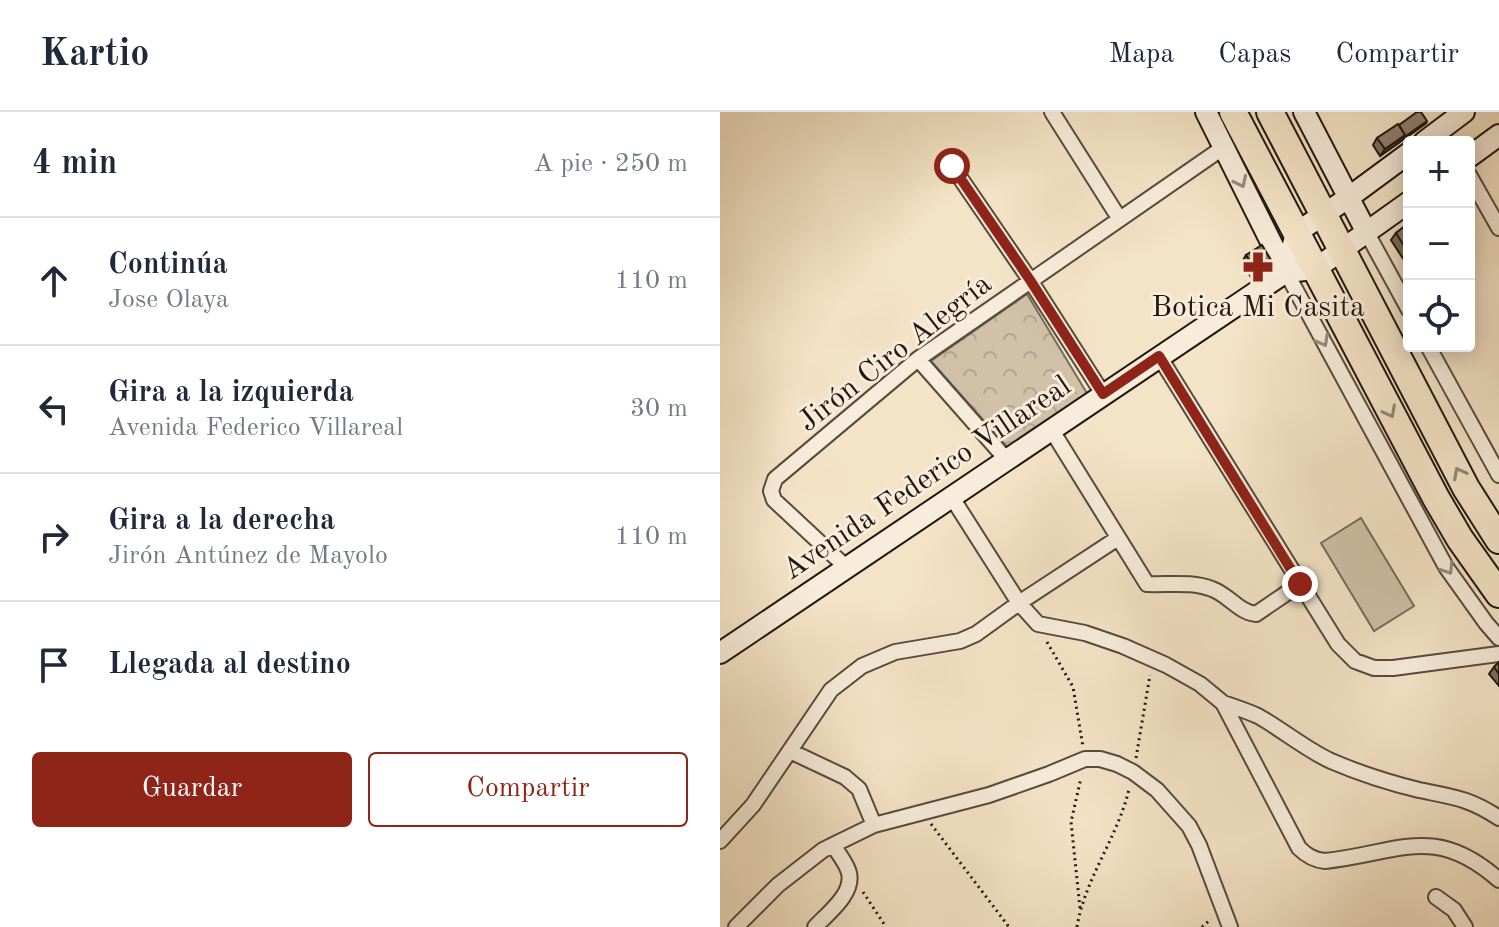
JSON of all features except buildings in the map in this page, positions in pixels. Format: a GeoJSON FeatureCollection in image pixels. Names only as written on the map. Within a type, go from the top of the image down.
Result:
{"type":"FeatureCollection","features":[{"type":"Feature","properties":{"kind":"highway"},"geometry":{"type":"LineString","coordinates":[[1233,112],[1436,498],[1460,539],[1499,594]]}},
{"type":"Feature","properties":{"kind":"highway"},"geometry":{"type":"LineString","coordinates":[[1270,112],[1466,488],[1499,540]]}},
{"type":"Feature","properties":{"kind":"street"},"geometry":{"type":"LineString","coordinates":[[1052,112],[1119,218]]}},
{"type":"Feature","properties":{"kind":"street"},"geometry":{"type":"LineString","coordinates":[[1206,112],[1286,272],[1446,567],[1499,638]]}},
{"type":"Feature","properties":{"kind":"street"},"geometry":{"type":"LineString","coordinates":[[1304,112],[1403,299]]}},
{"type":"Feature","properties":{"kind":"street"},"geometry":{"type":"LineString","coordinates":[[1432,136],[1464,112]]}},
{"type":"Feature","properties":{"kind":"street"},"geometry":{"type":"LineString","coordinates":[[1475,153],[1499,135]]}},
{"type":"Feature","properties":{"kind":"street","name":"Jirón Ciro Alegría"},"geometry":{"type":"LineString","coordinates":[[846,567],[774,500],[771,491],[775,479],[918,359],[1224,147]]}},
{"type":"Feature","properties":{"kind":"street"},"geometry":{"type":"LineString","coordinates":[[1286,272],[1296,233],[1403,157]]}},
{"type":"Feature","properties":{"kind":"street"},"geometry":{"type":"LineString","coordinates":[[952,166],[1103,394]]}},
{"type":"Feature","properties":{"kind":"street"},"geometry":{"type":"LineString","coordinates":[[1475,186],[1499,228]]}},
{"type":"Feature","properties":{"kind":"street"},"geometry":{"type":"LineString","coordinates":[[1315,269],[1403,206]]}},
{"type":"Feature","properties":{"kind":"street","name":"Avenida Federico Villareal"},"geometry":{"type":"LineString","coordinates":[[720,653],[1286,272],[1315,269]]}},
{"type":"Feature","properties":{"kind":"street"},"geometry":{"type":"LineString","coordinates":[[1431,352],[1499,475]]}},
{"type":"Feature","properties":{"kind":"street"},"geometry":{"type":"LineString","coordinates":[[1159,356],[1338,644],[1355,661],[1374,668],[1393,668],[1499,654]]}},
{"type":"Feature","properties":{"kind":"street"},"geometry":{"type":"LineString","coordinates":[[918,359],[1006,459]]}},
{"type":"Feature","properties":{"kind":"street"},"geometry":{"type":"LineString","coordinates":[[1051,429],[1147,584],[1189,584],[1211,588],[1226,596],[1245,613],[1256,614],[1300,584]]}},
{"type":"Feature","properties":{"kind":"street"},"geometry":{"type":"LineString","coordinates":[[951,496],[1019,603],[1038,624],[1085,633],[1123,646],[1200,684],[1223,703],[1257,716],[1331,761],[1389,782],[1453,796],[1482,807],[1499,818]]}},
{"type":"Feature","properties":{"kind":"street"},"geometry":{"type":"LineString","coordinates":[[720,841],[753,805],[831,690],[862,666],[895,652],[960,641],[976,634],[1118,538]]}},
{"type":"Feature","properties":{"kind":"street"},"geometry":{"type":"LineString","coordinates":[[1223,703],[1299,848],[1307,855],[1325,861],[1415,845],[1435,845],[1470,858],[1499,880]]}},
{"type":"Feature","properties":{"kind":"street"},"geometry":{"type":"LineString","coordinates":[[790,751],[845,777],[859,789],[874,825]]}},
{"type":"Feature","properties":{"kind":"street"},"geometry":{"type":"LineString","coordinates":[[736,927],[778,885],[823,850],[874,825],[989,795],[1085,759],[1100,759],[1133,772],[1157,790],[1189,826],[1230,927]]}},
{"type":"Feature","properties":{"kind":"street"},"geometry":{"type":"LineString","coordinates":[[815,927],[845,894],[849,883],[849,873],[833,845]]}},
{"type":"Feature","properties":{"kind":"street"},"geometry":{"type":"LineString","coordinates":[[1436,897],[1454,910],[1465,927]]}},
{"type":"Feature","properties":{"kind":"path"},"geometry":{"type":"LineString","coordinates":[[1038,624],[1073,687],[1085,759],[1071,822],[1080,908],[1077,927]]}},
{"type":"Feature","properties":{"kind":"path"},"geometry":{"type":"LineString","coordinates":[[1080,908],[1125,808],[1153,659]]}},
{"type":"Feature","properties":{"kind":"path"},"geometry":{"type":"LineString","coordinates":[[922,811],[1009,927]]}},
{"type":"Feature","properties":{"kind":"path"},"geometry":{"type":"LineString","coordinates":[[849,873],[886,927]]}},
{"type":"Feature","properties":{"kind":"green space"},"geometry":{"type":"Polygon","coordinates":[[[1027,294],[1088,395],[1008,448],[931,361],[1027,294]]]}},
{"type":"Feature","properties":{"kind":"green space"},"geometry":{"type":"Polygon","coordinates":[[[1361,518],[1414,606],[1374,631],[1321,543],[1361,518]]]}},
{"type":"Feature","properties":{"kind":"place","name":"Botica Mi Casita"},"geometry":{"type":"Point","coordinates":[1258,267]}},
{"type":"Feature","properties":{"kind":"route"},"geometry":{"type":"LineString","coordinates":[[952,166],[1103,394],[1159,356],[1300,584]]}}]}
